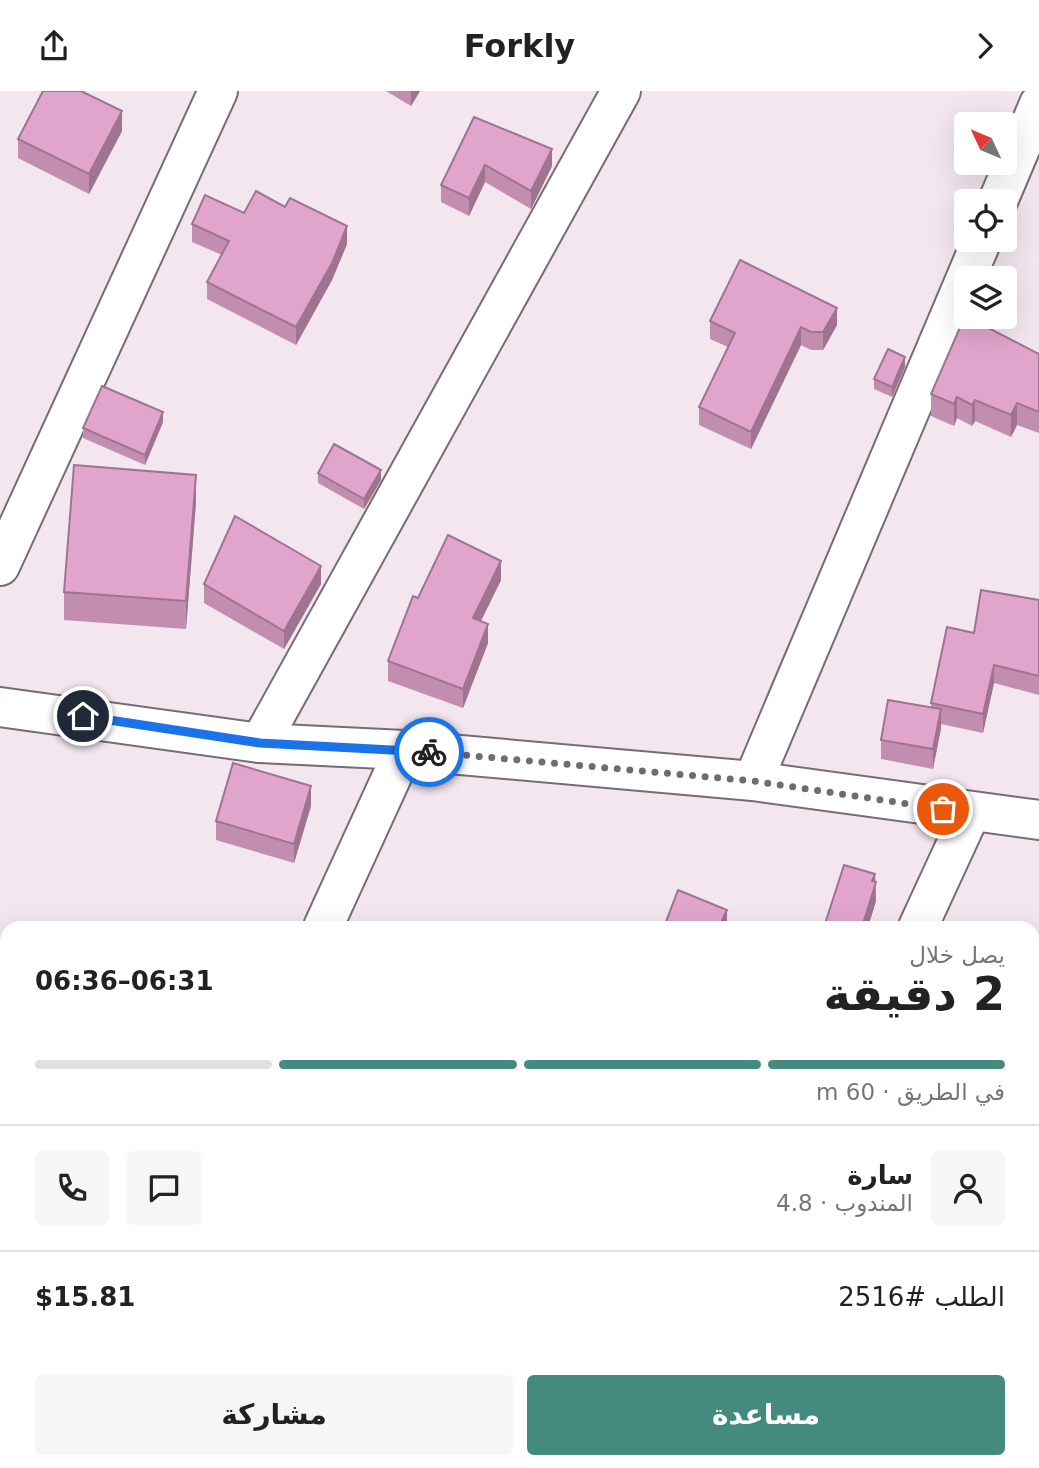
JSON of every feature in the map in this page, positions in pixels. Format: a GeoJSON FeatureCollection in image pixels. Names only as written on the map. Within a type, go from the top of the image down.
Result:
{"type":"FeatureCollection","features":[{"type":"Feature","properties":{"kind":"street"},"geometry":{"type":"LineString","coordinates":[[0,566],[218,91]]}},
{"type":"Feature","properties":{"kind":"street"},"geometry":{"type":"LineString","coordinates":[[260,743],[621,91]]}},
{"type":"Feature","properties":{"kind":"street"},"geometry":{"type":"LineString","coordinates":[[1003,189],[1039,104]]}},
{"type":"Feature","properties":{"kind":"street"},"geometry":{"type":"LineString","coordinates":[[753,781],[977,252]]}},
{"type":"Feature","properties":{"kind":"street"},"geometry":{"type":"LineString","coordinates":[[0,707],[260,743],[404,750],[753,781],[1039,820]]}},
{"type":"Feature","properties":{"kind":"street"},"geometry":{"type":"LineString","coordinates":[[326,921],[404,750]]}},
{"type":"Feature","properties":{"kind":"street"},"geometry":{"type":"LineString","coordinates":[[921,921],[971,812]]}},
{"type":"Feature","properties":{"kind":"building"},"geometry":{"type":"Polygon","coordinates":[[[43,91],[81,91],[122,111],[89,174],[18,139],[43,91]]]}},
{"type":"Feature","properties":{"kind":"building"},"geometry":{"type":"Polygon","coordinates":[[[474,117],[552,149],[531,191],[485,165],[469,198],[441,185],[474,117]]]}},
{"type":"Feature","properties":{"kind":"building"},"geometry":{"type":"Polygon","coordinates":[[[256,191],[285,207],[290,198],[347,226],[332,263],[296,327],[207,282],[229,241],[192,224],[205,195],[244,213],[256,191]]]}},
{"type":"Feature","properties":{"kind":"building"},"geometry":{"type":"Polygon","coordinates":[[[740,260],[837,308],[823,332],[811,332],[801,327],[751,432],[699,407],[735,333],[710,321],[740,260]]]}},
{"type":"Feature","properties":{"kind":"building"},"geometry":{"type":"Polygon","coordinates":[[[959,329],[990,329],[1039,354],[1039,412],[1017,403],[1011,415],[975,400],[972,405],[957,397],[954,404],[931,394],[959,329]]]}},
{"type":"Feature","properties":{"kind":"building"},"geometry":{"type":"Polygon","coordinates":[[[888,349],[905,357],[892,387],[874,379],[888,349]]]}},
{"type":"Feature","properties":{"kind":"building"},"geometry":{"type":"Polygon","coordinates":[[[102,386],[163,412],[145,455],[83,428],[102,386]]]}},
{"type":"Feature","properties":{"kind":"building"},"geometry":{"type":"Polygon","coordinates":[[[334,444],[381,470],[364,499],[318,473],[334,444]]]}},
{"type":"Feature","properties":{"kind":"building"},"geometry":{"type":"Polygon","coordinates":[[[74,465],[196,475],[186,601],[64,592],[74,465]]]}},
{"type":"Feature","properties":{"kind":"building"},"geometry":{"type":"Polygon","coordinates":[[[235,516],[321,566],[284,631],[204,584],[235,516]]]}},
{"type":"Feature","properties":{"kind":"building"},"geometry":{"type":"Polygon","coordinates":[[[448,535],[501,561],[473,618],[488,624],[463,689],[388,661],[413,596],[418,598],[448,535]]]}},
{"type":"Feature","properties":{"kind":"building"},"geometry":{"type":"Polygon","coordinates":[[[981,590],[1039,600],[1039,676],[994,665],[983,714],[931,703],[947,627],[974,633],[981,590]]]}},
{"type":"Feature","properties":{"kind":"building"},"geometry":{"type":"Polygon","coordinates":[[[888,700],[941,709],[933,749],[881,740],[888,700]]]}},
{"type":"Feature","properties":{"kind":"building"},"geometry":{"type":"Polygon","coordinates":[[[233,763],[311,786],[294,844],[216,821],[233,763]]]}},
{"type":"Feature","properties":{"kind":"building"},"geometry":{"type":"Polygon","coordinates":[[[844,865],[875,874],[872,881],[876,882],[864,921],[826,921],[844,865]]]}},
{"type":"Feature","properties":{"kind":"building"},"geometry":{"type":"Polygon","coordinates":[[[678,890],[727,910],[722,921],[666,921],[678,890]]]}},
{"type":"Feature","properties":{"kind":"way so far"},"geometry":{"type":"LineString","coordinates":[[429,752],[753,781],[943,809]]}},
{"type":"Feature","properties":{"kind":"route"},"geometry":{"type":"LineString","coordinates":[[83,716],[260,743],[429,752]]}}]}
